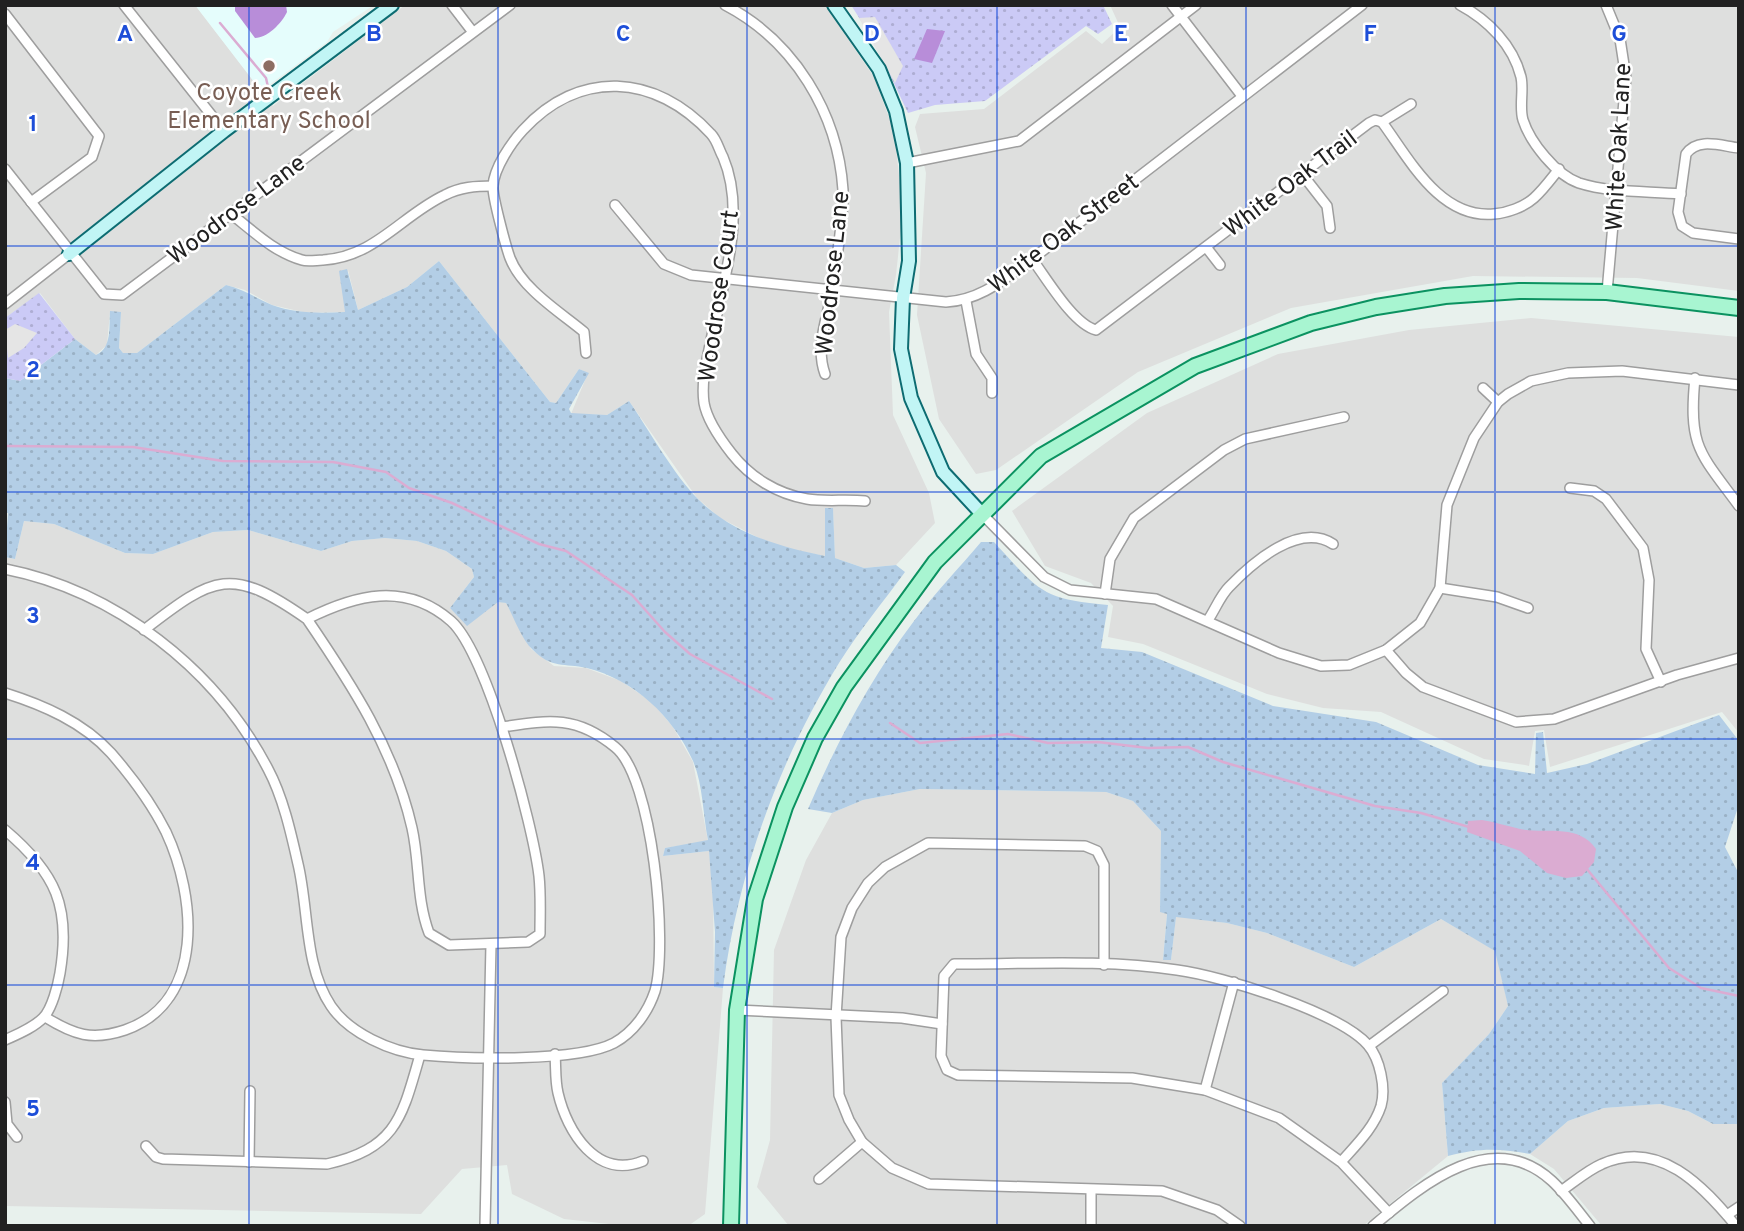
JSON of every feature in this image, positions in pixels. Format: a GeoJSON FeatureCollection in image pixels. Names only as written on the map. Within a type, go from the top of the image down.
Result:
{"type":"FeatureCollection","features":[{"type":"Feature","properties":{"kind":"main road"},"geometry":{"type":"LineString","coordinates":[[731,1226],[737,1010],[755,899],[785,807],[815,738],[844,687],[935,562],[981,513],[1041,456],[1141,395],[1195,366],[1311,323],[1376,307],[1445,296],[1519,291],[1607,292],[1739,308]]}},
{"type":"Feature","properties":{"kind":"street"},"geometry":{"type":"LineString","coordinates":[[124,5],[224,131]]}},
{"type":"Feature","properties":{"kind":"street"},"geometry":{"type":"LineString","coordinates":[[5,303],[224,131],[392,5]]}},
{"type":"Feature","properties":{"kind":"street"},"geometry":{"type":"LineString","coordinates":[[452,5],[472,31]]}},
{"type":"Feature","properties":{"kind":"street","name":"Woodrose Lane"},"geometry":{"type":"LineString","coordinates":[[5,169],[69,254],[104,294],[122,296],[510,5]]}},
{"type":"Feature","properties":{"kind":"street","name":"Woodrose Lane"},"geometry":{"type":"LineString","coordinates":[[725,5],[766,32],[796,63],[818,97],[836,141],[843,192],[832,290],[819,357],[825,374]]}},
{"type":"Feature","properties":{"kind":"street"},"geometry":{"type":"LineString","coordinates":[[834,5],[879,69],[896,111],[907,163],[909,261],[903,298],[901,349],[911,398],[943,472],[1044,577],[1070,590],[1156,599],[1279,653],[1321,666],[1349,665],[1386,650],[1420,623],[1440,588],[1447,505],[1474,438],[1498,402],[1531,381],[1568,373],[1622,371],[1739,385]]}},
{"type":"Feature","properties":{"kind":"street"},"geometry":{"type":"LineString","coordinates":[[1172,5],[1242,96]]}},
{"type":"Feature","properties":{"kind":"street"},"geometry":{"type":"LineString","coordinates":[[907,163],[1019,141],[1196,5]]}},
{"type":"Feature","properties":{"kind":"street","name":"White Oak Street"},"geometry":{"type":"LineString","coordinates":[[615,205],[664,264],[691,275],[903,298],[966,301],[987,292],[1032,259],[1362,5]]}},
{"type":"Feature","properties":{"kind":"street"},"geometry":{"type":"LineString","coordinates":[[1460,5],[1478,15],[1503,41],[1521,77],[1523,119],[1537,146],[1559,169],[1578,183],[1681,194]]}},
{"type":"Feature","properties":{"kind":"street","name":"White Oak Lane"},"geometry":{"type":"LineString","coordinates":[[1606,5],[1620,39],[1626,78],[1607,292]]}},
{"type":"Feature","properties":{"kind":"street"},"geometry":{"type":"LineString","coordinates":[[5,14],[99,136],[92,157],[30,202]]}},
{"type":"Feature","properties":{"kind":"street","name":"Woodrose Court"},"geometry":{"type":"LineString","coordinates":[[492,186],[516,137],[540,112],[571,92],[602,85],[639,88],[680,106],[713,136],[726,166],[733,205],[724,278],[704,376],[704,405],[720,439],[739,463],[765,485],[808,499],[865,501]]}},
{"type":"Feature","properties":{"kind":"street","name":"White Oak Trail"},"geometry":{"type":"LineString","coordinates":[[1032,259],[1085,327],[1096,330],[1369,123],[1375,120],[1382,122],[1411,104]]}},
{"type":"Feature","properties":{"kind":"street"},"geometry":{"type":"LineString","coordinates":[[1382,122],[1435,192],[1452,205],[1477,215],[1506,213],[1533,200],[1559,169]]}},
{"type":"Feature","properties":{"kind":"street"},"geometry":{"type":"LineString","coordinates":[[1739,148],[1699,143],[1691,147],[1686,153],[1678,212],[1682,226],[1693,233],[1739,239]]}},
{"type":"Feature","properties":{"kind":"street"},"geometry":{"type":"LineString","coordinates":[[1302,174],[1327,206],[1330,228]]}},
{"type":"Feature","properties":{"kind":"street"},"geometry":{"type":"LineString","coordinates":[[230,213],[272,246],[304,261],[338,259],[361,251],[386,237],[444,195],[471,186],[492,186],[510,260],[536,292],[584,332],[586,353]]}},
{"type":"Feature","properties":{"kind":"street","name":"White Oak Trail"},"geometry":{"type":"LineString","coordinates":[[1206,247],[1220,265]]}},
{"type":"Feature","properties":{"kind":"street"},"geometry":{"type":"LineString","coordinates":[[966,301],[976,354],[992,378],[992,393]]}},
{"type":"Feature","properties":{"kind":"street"},"geometry":{"type":"LineString","coordinates":[[1695,378],[1691,413],[1694,438],[1704,459],[1739,506]]}},
{"type":"Feature","properties":{"kind":"street"},"geometry":{"type":"LineString","coordinates":[[1483,388],[1498,402]]}},
{"type":"Feature","properties":{"kind":"street"},"geometry":{"type":"LineString","coordinates":[[1105,594],[1110,558],[1134,518],[1224,450],[1245,439],[1344,417]]}},
{"type":"Feature","properties":{"kind":"street"},"geometry":{"type":"LineString","coordinates":[[1570,488],[1594,491],[1606,499],[1643,548],[1649,580],[1646,649],[1661,682]]}},
{"type":"Feature","properties":{"kind":"street"},"geometry":{"type":"LineString","coordinates":[[1208,620],[1227,588],[1274,551],[1304,537],[1321,536],[1333,544]]}},
{"type":"Feature","properties":{"kind":"street"},"geometry":{"type":"LineString","coordinates":[[5,569],[41,576],[98,601],[144,630],[186,662],[217,694],[269,770],[299,866],[309,918],[312,965],[331,1007],[367,1038],[420,1055],[537,1057],[586,1054],[616,1042],[643,1017],[655,990],[659,955],[654,856],[629,761],[617,748],[576,723],[538,722],[502,727]]}},
{"type":"Feature","properties":{"kind":"street"},"geometry":{"type":"LineString","coordinates":[[144,630],[186,597],[210,587],[240,583],[268,592],[307,619],[366,707],[383,741],[413,829],[416,879],[429,933],[449,945],[528,942],[540,934],[539,876],[502,727],[482,674],[452,622],[429,608],[394,595],[355,598],[307,619]]}},
{"type":"Feature","properties":{"kind":"street"},"geometry":{"type":"LineString","coordinates":[[1440,588],[1497,597],[1528,608]]}},
{"type":"Feature","properties":{"kind":"street"},"geometry":{"type":"LineString","coordinates":[[1386,650],[1406,673],[1423,687],[1517,722],[1554,719],[1739,658]]}},
{"type":"Feature","properties":{"kind":"street"},"geometry":{"type":"LineString","coordinates":[[5,693],[32,701],[74,722],[109,751],[144,796],[166,832],[188,915],[188,956],[175,991],[141,1024],[102,1037],[67,1031],[45,1017]]}},
{"type":"Feature","properties":{"kind":"street"},"geometry":{"type":"LineString","coordinates":[[5,830],[34,855],[61,900],[64,948],[59,982],[45,1017],[5,1040]]}},
{"type":"Feature","properties":{"kind":"street"},"geometry":{"type":"LineString","coordinates":[[1104,965],[1104,865],[1097,851],[1085,845],[928,843],[885,866],[868,883],[852,908],[842,937],[836,1017],[839,1095],[849,1121],[862,1142],[892,1168],[929,1184],[1091,1191],[1162,1191],[1217,1210],[1240,1226]]}},
{"type":"Feature","properties":{"kind":"street"},"geometry":{"type":"LineString","coordinates":[[485,1226],[491,944]]}},
{"type":"Feature","properties":{"kind":"street"},"geometry":{"type":"LineString","coordinates":[[1341,1162],[1369,1130],[1382,1105],[1381,1074],[1369,1046],[1354,1034],[1289,1001],[1234,982],[1177,970],[1104,965],[954,964],[944,976],[941,1056],[947,1070],[958,1075],[1132,1078],[1205,1090],[1279,1118],[1341,1162],[1389,1213]]}},
{"type":"Feature","properties":{"kind":"street"},"geometry":{"type":"LineString","coordinates":[[1205,1090],[1234,982]]}},
{"type":"Feature","properties":{"kind":"street"},"geometry":{"type":"LineString","coordinates":[[1369,1046],[1443,991]]}},
{"type":"Feature","properties":{"kind":"street"},"geometry":{"type":"LineString","coordinates":[[737,1010],[836,1017],[902,1018],[942,1024]]}},
{"type":"Feature","properties":{"kind":"street"},"geometry":{"type":"LineString","coordinates":[[555,1054],[557,1092],[570,1128],[591,1155],[616,1167],[643,1161]]}},
{"type":"Feature","properties":{"kind":"street"},"geometry":{"type":"LineString","coordinates":[[146,1146],[156,1157],[163,1159],[327,1164],[370,1150],[389,1133],[404,1113],[420,1055]]}},
{"type":"Feature","properties":{"kind":"street"},"geometry":{"type":"LineString","coordinates":[[249,1162],[250,1091]]}},
{"type":"Feature","properties":{"kind":"street"},"geometry":{"type":"LineString","coordinates":[[5,1102],[7,1124],[17,1136]]}},
{"type":"Feature","properties":{"kind":"street"},"geometry":{"type":"LineString","coordinates":[[819,1179],[862,1142]]}},
{"type":"Feature","properties":{"kind":"street"},"geometry":{"type":"LineString","coordinates":[[1561,1191],[1603,1163],[1651,1158],[1672,1164],[1688,1175],[1736,1226]]}},
{"type":"Feature","properties":{"kind":"street"},"geometry":{"type":"LineString","coordinates":[[1373,1226],[1449,1169],[1473,1160],[1522,1163],[1550,1179],[1590,1226]]}},
{"type":"Feature","properties":{"kind":"street"},"geometry":{"type":"LineString","coordinates":[[1091,1191],[1091,1226]]}},
{"type":"Feature","properties":{"kind":"street"},"geometry":{"type":"LineString","coordinates":[[1727,1215],[1739,1207]]}},
{"type":"Feature","properties":{"kind":"shaded area"},"geometry":{"type":"Polygon","coordinates":[[[5,5],[195,5],[273,106],[405,5],[825,5],[874,77],[894,131],[903,210],[889,312],[893,415],[929,493],[935,523],[896,565],[864,568],[835,558],[833,509],[825,508],[825,556],[778,547],[720,518],[697,498],[629,401],[607,415],[571,414],[588,373],[579,369],[556,403],[550,402],[439,261],[407,287],[358,310],[348,270],[346,312],[307,313],[272,305],[245,290],[226,285],[137,353],[123,353],[119,348],[121,312],[110,312],[107,345],[96,355],[75,339],[40,293],[5,318],[5,5]]]}},
{"type":"Feature","properties":{"kind":"shaded area","name":"Coyote Creek Elementary School"},"geometry":{"type":"Polygon","coordinates":[[[195,5],[374,5],[333,32],[327,42],[261,91],[195,5]]]}},
{"type":"Feature","properties":{"kind":"shaded area"},"geometry":{"type":"Polygon","coordinates":[[[235,5],[286,5],[287,12],[274,29],[255,38],[235,11],[235,5]]]}},
{"type":"Feature","properties":{"kind":"shaded area"},"geometry":{"type":"Polygon","coordinates":[[[851,5],[1103,5],[1112,24],[1098,34],[1086,26],[985,101],[935,105],[908,113],[875,43],[851,5]]]}},
{"type":"Feature","properties":{"kind":"shaded area"},"geometry":{"type":"Polygon","coordinates":[[[1110,5],[1739,5],[1739,291],[1637,278],[1473,276],[1291,308],[1138,372],[996,470],[976,474],[939,419],[917,315],[926,173],[915,127],[920,114],[984,109],[1086,31],[1102,44],[1120,27],[1110,5]]]}},
{"type":"Feature","properties":{"kind":"shaded area"},"geometry":{"type":"Polygon","coordinates":[[[875,17],[903,66],[895,83],[859,18],[875,17]]]}},
{"type":"Feature","properties":{"kind":"shaded area"},"geometry":{"type":"Polygon","coordinates":[[[927,29],[945,31],[932,63],[914,59],[927,29]]]}},
{"type":"Feature","properties":{"kind":"shaded area"},"geometry":{"type":"Polygon","coordinates":[[[439,261],[550,402],[556,403],[579,369],[589,373],[569,409],[571,413],[607,415],[629,401],[671,465],[689,489],[711,511],[757,537],[825,556],[825,508],[833,508],[835,558],[864,568],[896,565],[905,572],[839,663],[779,779],[750,861],[739,902],[723,988],[714,987],[715,932],[709,851],[663,856],[665,848],[708,840],[699,780],[693,761],[675,729],[650,702],[621,681],[587,668],[552,663],[540,656],[525,640],[506,603],[498,602],[467,626],[450,608],[474,577],[472,569],[446,551],[417,541],[385,538],[352,541],[321,551],[248,530],[213,532],[153,554],[125,553],[54,524],[24,521],[15,559],[5,557],[8,513],[5,513],[5,378],[20,381],[75,339],[96,355],[101,352],[109,336],[110,311],[121,312],[119,348],[123,353],[137,353],[226,285],[290,310],[345,312],[339,271],[347,269],[358,310],[407,287],[439,261]]]}},
{"type":"Feature","properties":{"kind":"shaded area"},"geometry":{"type":"Polygon","coordinates":[[[39,293],[75,339],[20,381],[5,378],[5,318],[39,293]]]}},
{"type":"Feature","properties":{"kind":"shaded area"},"geometry":{"type":"Polygon","coordinates":[[[1531,318],[1739,337],[1739,733],[1722,712],[1550,767],[1544,730],[1535,731],[1529,766],[1484,759],[1381,712],[1323,708],[1267,694],[1143,644],[1108,637],[1113,606],[1091,583],[1045,566],[1012,511],[1147,413],[1278,354],[1409,330],[1531,318]]]}},
{"type":"Feature","properties":{"kind":"shaded area"},"geometry":{"type":"Polygon","coordinates":[[[15,324],[37,333],[24,348],[8,358],[5,330],[15,324]]]}},
{"type":"Feature","properties":{"kind":"shaded area"},"geometry":{"type":"Polygon","coordinates":[[[24,521],[54,524],[125,553],[153,554],[213,532],[248,530],[321,551],[352,541],[385,538],[417,541],[446,551],[472,569],[474,577],[450,608],[467,625],[498,601],[506,603],[531,649],[554,666],[586,668],[621,681],[652,702],[673,727],[693,762],[708,841],[665,848],[663,856],[709,851],[713,884],[714,987],[723,988],[705,1214],[688,1226],[627,1226],[564,1219],[512,1194],[507,1165],[462,1169],[421,1214],[5,1206],[5,557],[15,559],[24,521]]]}},
{"type":"Feature","properties":{"kind":"shaded area"},"geometry":{"type":"Polygon","coordinates":[[[981,542],[994,542],[1021,572],[1043,590],[1068,600],[1108,605],[1101,648],[1142,652],[1273,706],[1376,722],[1478,765],[1535,774],[1536,733],[1543,732],[1547,773],[1587,764],[1719,715],[1739,741],[1739,804],[1725,847],[1739,874],[1739,1124],[1713,1124],[1688,1111],[1660,1104],[1604,1108],[1568,1121],[1530,1154],[1489,1150],[1448,1156],[1442,1083],[1489,1034],[1508,1006],[1495,951],[1441,919],[1354,967],[1267,933],[1227,923],[1176,917],[1171,960],[1163,960],[1167,914],[1160,912],[1161,831],[1133,801],[1106,792],[920,789],[863,800],[832,813],[808,809],[843,735],[883,665],[922,611],[981,542]]]}},
{"type":"Feature","properties":{"kind":"shaded area"},"geometry":{"type":"Polygon","coordinates":[[[920,789],[1106,792],[1133,801],[1161,831],[1160,911],[1167,913],[1163,959],[1171,960],[1176,916],[1227,923],[1267,933],[1354,967],[1441,919],[1496,951],[1508,1006],[1489,1034],[1442,1083],[1448,1156],[1363,1226],[789,1226],[757,1187],[770,1140],[774,950],[806,860],[832,813],[863,800],[920,789]]]}},
{"type":"Feature","properties":{"kind":"shaded area"},"geometry":{"type":"Polygon","coordinates":[[[1482,820],[1520,829],[1561,831],[1580,836],[1596,849],[1594,862],[1582,876],[1566,878],[1547,873],[1520,851],[1467,832],[1468,821],[1482,820]]]}},
{"type":"Feature","properties":{"kind":"shaded area"},"geometry":{"type":"Polygon","coordinates":[[[1660,1104],[1688,1111],[1713,1124],[1739,1124],[1739,1226],[1602,1226],[1554,1169],[1530,1154],[1568,1121],[1604,1108],[1660,1104]]]}},
{"type":"Feature","properties":{"kind":"waterway"},"geometry":{"type":"LineString","coordinates":[[220,23],[266,78],[268,87]]}},
{"type":"Feature","properties":{"kind":"waterway"},"geometry":{"type":"LineString","coordinates":[[5,446],[133,447],[223,461],[333,462],[386,472],[409,488],[452,503],[539,544],[566,551],[632,595],[665,632],[690,654],[772,699]]}},
{"type":"Feature","properties":{"kind":"waterway"},"geometry":{"type":"LineString","coordinates":[[890,723],[920,743],[1008,734],[1048,743],[1098,742],[1148,748],[1188,747],[1223,762],[1375,806],[1421,813],[1469,827]]}},
{"type":"Feature","properties":{"kind":"waterway"},"geometry":{"type":"LineString","coordinates":[[1586,868],[1669,968],[1701,988],[1739,996]]}},
{"type":"Feature","properties":{"kind":"place","name":"Coyote Creek Elementary School"},"geometry":{"type":"Point","coordinates":[269,66]}}]}
